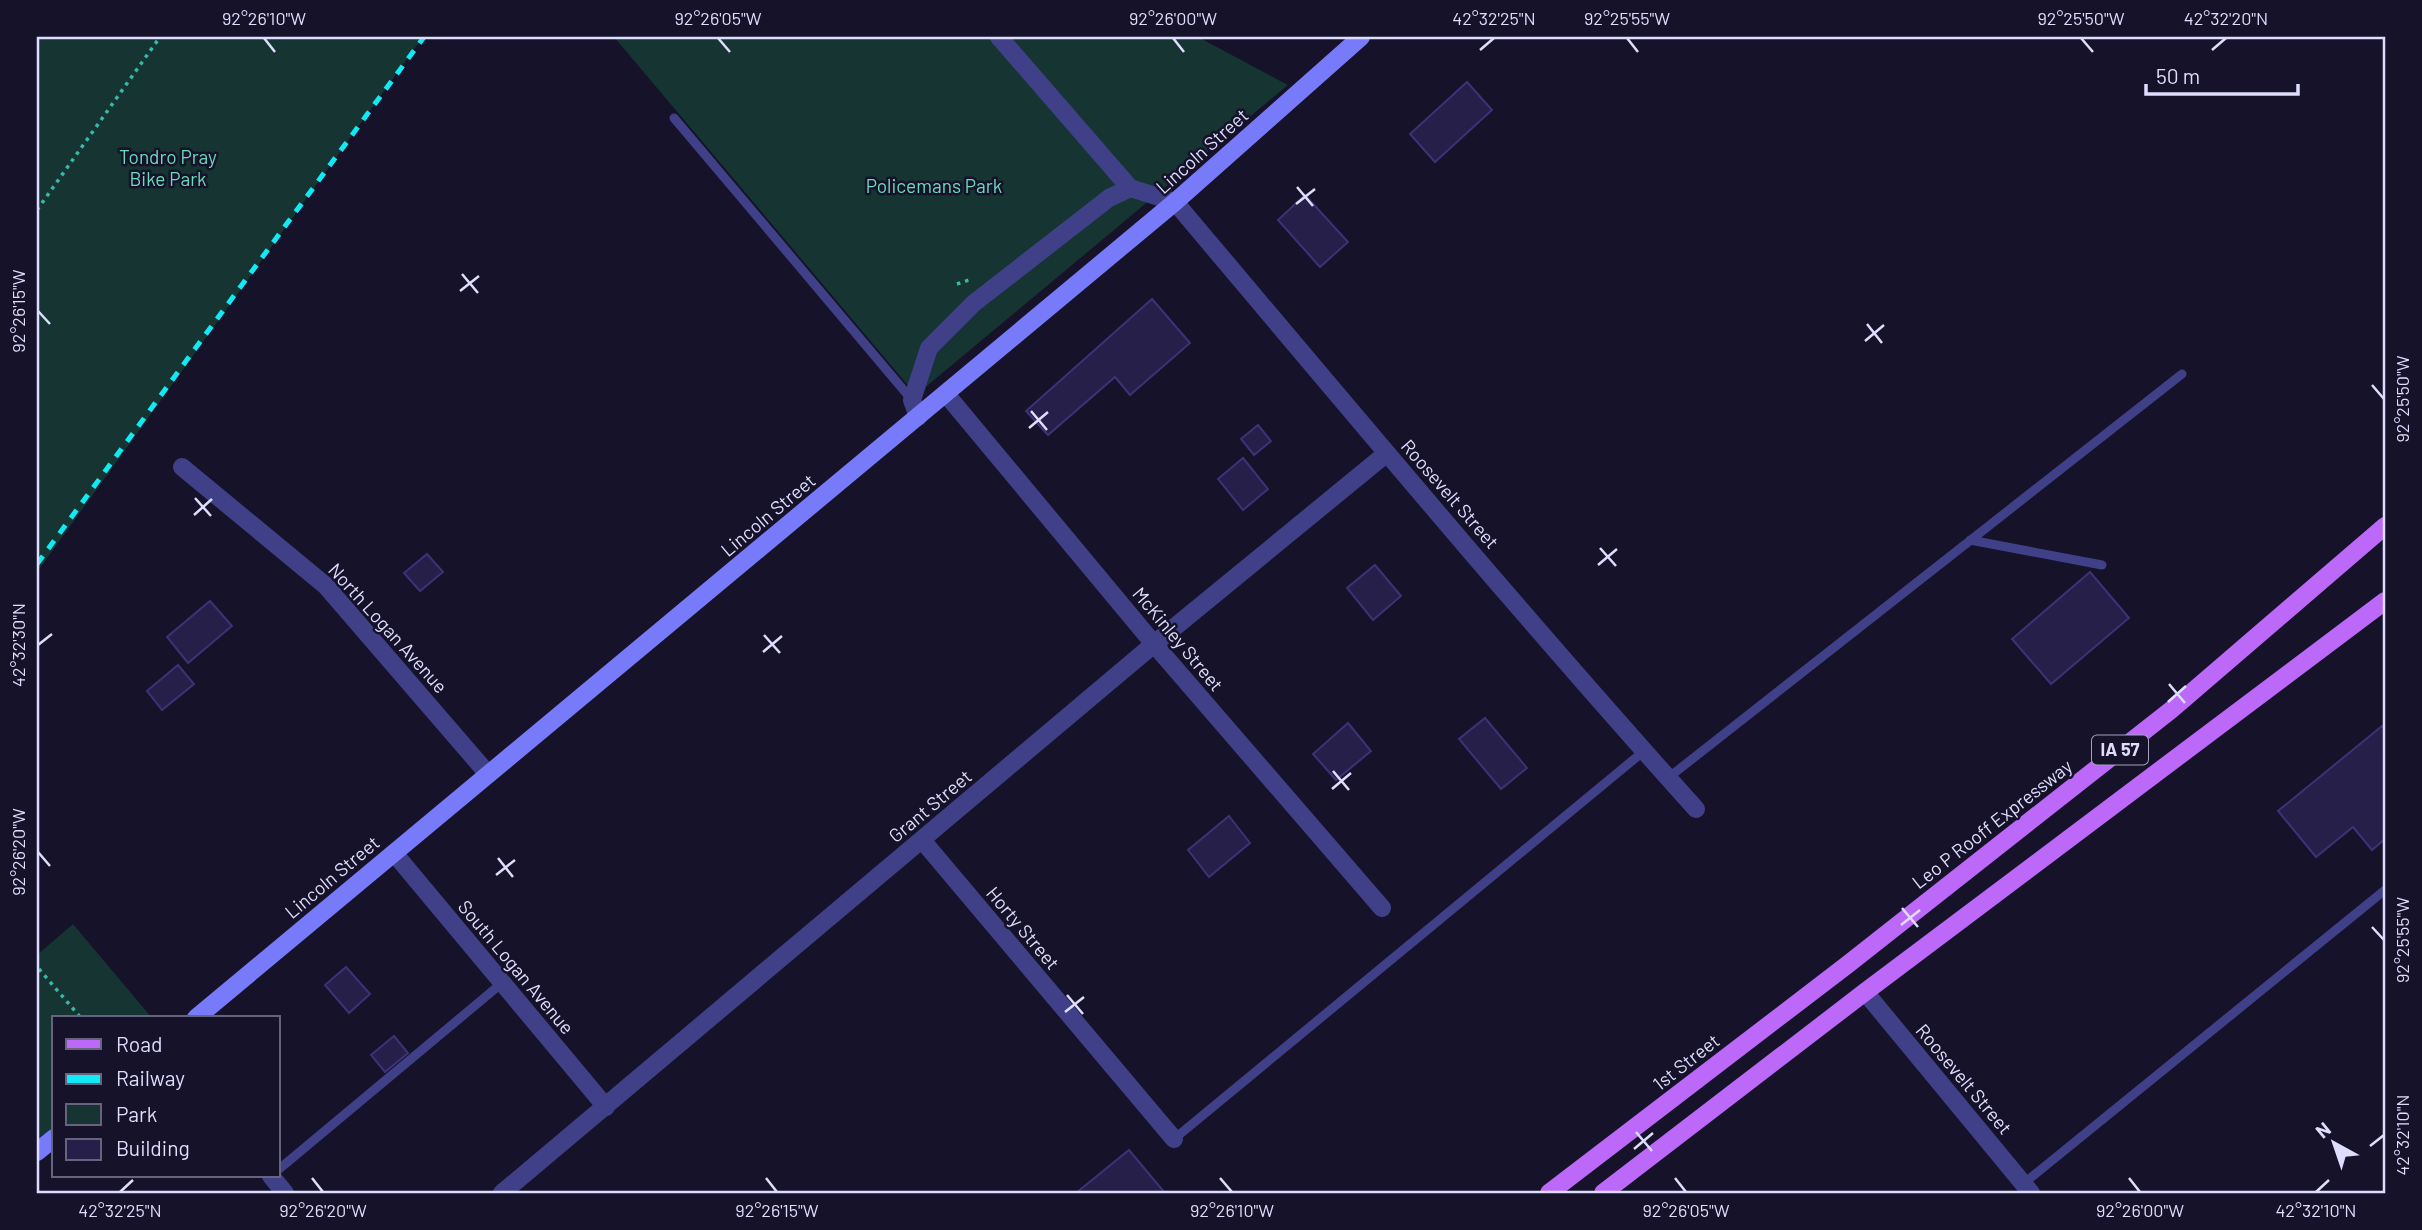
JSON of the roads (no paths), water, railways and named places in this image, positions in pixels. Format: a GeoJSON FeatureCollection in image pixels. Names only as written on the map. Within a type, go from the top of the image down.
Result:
{"type":"FeatureCollection","features":[{"type":"Feature","properties":{"kind":"main road","name":"Lincoln Street"},"geometry":{"type":"LineString","coordinates":[[198,1016],[488,774],[915,409],[946,394],[1175,202],[1361,37]]}},
{"type":"Feature","properties":{"kind":"main road","name":"Leo P Rooff Expressway"},"geometry":{"type":"LineString","coordinates":[[1847,965],[2171,710],[2385,526]]}},
{"type":"Feature","properties":{"kind":"main road","name":"IA 57"},"geometry":{"type":"LineString","coordinates":[[1865,992],[2385,601]]}},
{"type":"Feature","properties":{"kind":"main road","name":"1st Street"},"geometry":{"type":"LineString","coordinates":[[1549,1193],[1847,965]]}},
{"type":"Feature","properties":{"kind":"main road"},"geometry":{"type":"LineString","coordinates":[[1603,1193],[1865,992]]}},
{"type":"Feature","properties":{"kind":"main road"},"geometry":{"type":"LineString","coordinates":[[37,1152],[52,1140]]}},
{"type":"Feature","properties":{"kind":"street"},"geometry":{"type":"LineString","coordinates":[[999,37],[1130,188],[1175,202]]}},
{"type":"Feature","properties":{"kind":"street"},"geometry":{"type":"LineString","coordinates":[[915,409],[929,348],[974,303],[1109,198],[1130,188]]}},
{"type":"Feature","properties":{"kind":"street","name":"Roosevelt Street"},"geometry":{"type":"LineString","coordinates":[[1175,202],[1387,453],[1696,809]]}},
{"type":"Feature","properties":{"kind":"street","name":"McKinley Street"},"geometry":{"type":"LineString","coordinates":[[946,394],[1154,644],[1382,908]]}},
{"type":"Feature","properties":{"kind":"street","name":"Grant Street"},"geometry":{"type":"LineString","coordinates":[[502,1193],[1154,644],[1387,453]]}},
{"type":"Feature","properties":{"kind":"street","name":"North Logan Avenue"},"geometry":{"type":"LineString","coordinates":[[182,467],[326,586],[488,774]]}},
{"type":"Feature","properties":{"kind":"street","name":"Horty Street"},"geometry":{"type":"LineString","coordinates":[[922,840],[1174,1139]]}},
{"type":"Feature","properties":{"kind":"street","name":"South Logan Avenue"},"geometry":{"type":"LineString","coordinates":[[394,853],[606,1107]]}},
{"type":"Feature","properties":{"kind":"street","name":"Roosevelt Street"},"geometry":{"type":"LineString","coordinates":[[1865,992],[2027,1189]]}},
{"type":"Feature","properties":{"kind":"street"},"geometry":{"type":"LineString","coordinates":[[273,1178],[285,1193]]}},
{"type":"Feature","properties":{"kind":"lane"},"geometry":{"type":"LineString","coordinates":[[674,118],[915,409]]}},
{"type":"Feature","properties":{"kind":"lane"},"geometry":{"type":"LineString","coordinates":[[1668,778],[2182,374]]}},
{"type":"Feature","properties":{"kind":"lane"},"geometry":{"type":"LineString","coordinates":[[1970,540],[2102,565]]}},
{"type":"Feature","properties":{"kind":"lane"},"geometry":{"type":"LineString","coordinates":[[1174,1139],[1644,751]]}},
{"type":"Feature","properties":{"kind":"lane"},"geometry":{"type":"LineString","coordinates":[[2027,1189],[2385,890]]}},
{"type":"Feature","properties":{"kind":"lane"},"geometry":{"type":"LineString","coordinates":[[280,1168],[502,983]]}},
{"type":"Feature","properties":{"kind":"railway"},"geometry":{"type":"LineString","coordinates":[[37,564],[424,37]]}},
{"type":"Feature","properties":{"kind":"park label","name":"Tondro Pray Bike Park"},"geometry":{"type":"Point","coordinates":[168,168]}},
{"type":"Feature","properties":{"kind":"park label","name":"Policemans Park"},"geometry":{"type":"Point","coordinates":[934,186]}}]}
